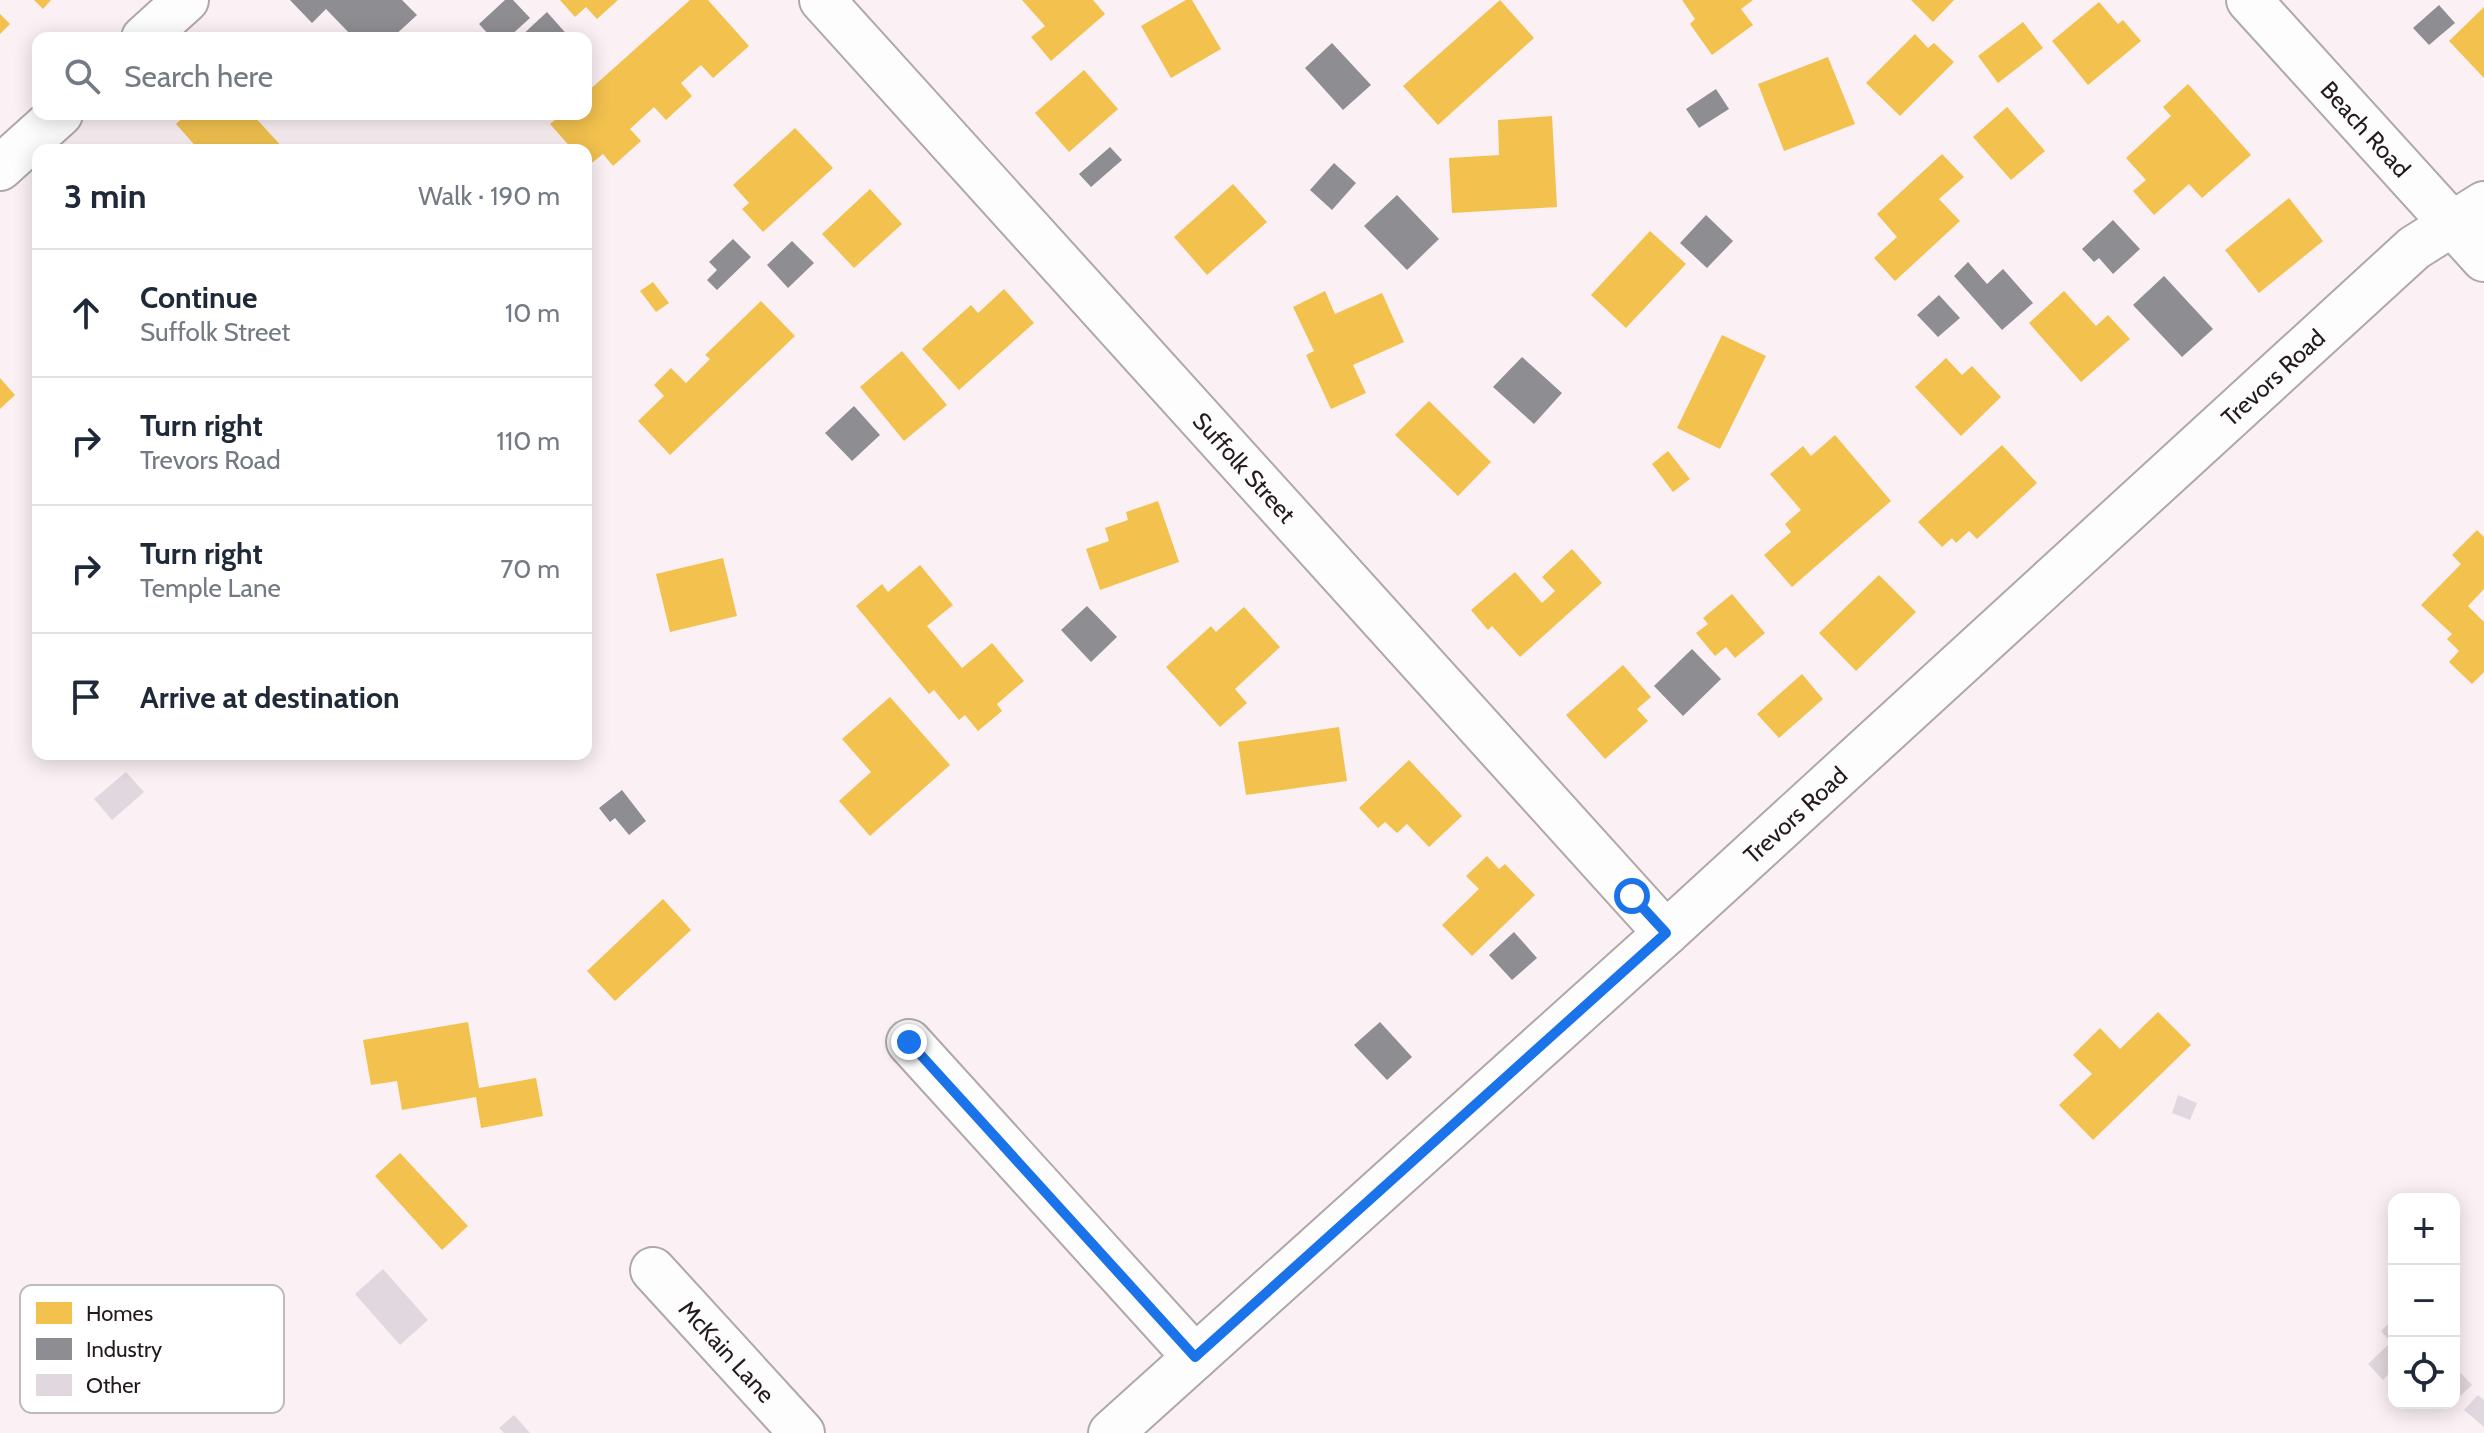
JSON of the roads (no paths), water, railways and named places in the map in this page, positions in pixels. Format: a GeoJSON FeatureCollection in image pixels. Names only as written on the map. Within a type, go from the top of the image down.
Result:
{"type":"FeatureCollection","features":[{"type":"Feature","properties":{"kind":"street"},"geometry":{"type":"LineString","coordinates":[[151,32],[186,0]]}},
{"type":"Feature","properties":{"kind":"street","name":"Suffolk Street"},"geometry":{"type":"LineString","coordinates":[[822,0],[1666,933]]}},
{"type":"Feature","properties":{"kind":"street","name":"Beach Road"},"geometry":{"type":"LineString","coordinates":[[2249,0],[2468,214],[2484,259]]}},
{"type":"Feature","properties":{"kind":"street"},"geometry":{"type":"LineString","coordinates":[[0,168],[53,120]]}},
{"type":"Feature","properties":{"kind":"street","name":"Trevors Road"},"geometry":{"type":"LineString","coordinates":[[1111,1433],[1666,933],[2414,248],[2468,214]]}},
{"type":"Feature","properties":{"kind":"street"},"geometry":{"type":"LineString","coordinates":[[909,1042],[1195,1357]]}},
{"type":"Feature","properties":{"kind":"street","name":"McKain Lane"},"geometry":{"type":"LineString","coordinates":[[653,1270],[802,1433]]}}]}
